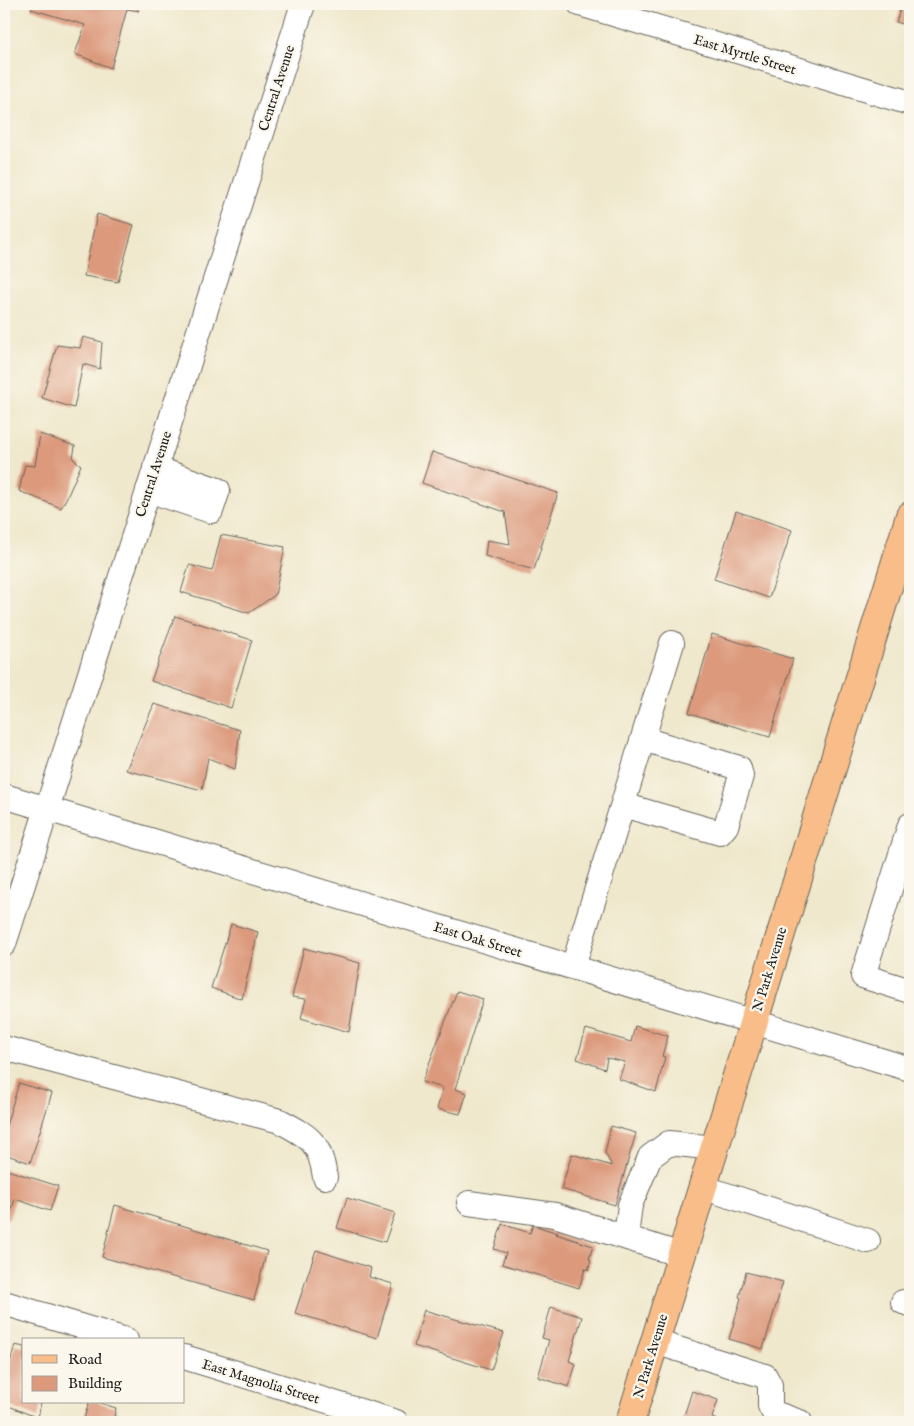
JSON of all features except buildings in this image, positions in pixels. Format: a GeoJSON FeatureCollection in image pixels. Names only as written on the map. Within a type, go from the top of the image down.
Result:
{"type":"FeatureCollection","features":[{"type":"Feature","properties":{"kind":"main road","name":"N Park Avenue"},"geometry":{"type":"LineString","coordinates":[[630,1422],[910,516]]}},
{"type":"Feature","properties":{"kind":"street","name":"Central Avenue"},"geometry":{"type":"LineString","coordinates":[[4,944],[303,4]]}},
{"type":"Feature","properties":{"kind":"street","name":"East Myrtle Street"},"geometry":{"type":"LineString","coordinates":[[580,4],[910,103]]}},
{"type":"Feature","properties":{"kind":"street"},"geometry":{"type":"LineString","coordinates":[[572,968],[672,643]]}},
{"type":"Feature","properties":{"kind":"street"},"geometry":{"type":"LineString","coordinates":[[623,804],[720,833],[726,826],[741,776],[739,768],[643,739]]}},
{"type":"Feature","properties":{"kind":"street","name":"East Oak Street"},"geometry":{"type":"LineString","coordinates":[[4,796],[910,1069]]}},
{"type":"Feature","properties":{"kind":"street"},"geometry":{"type":"LineString","coordinates":[[910,825],[863,976],[910,991]]}},
{"type":"Feature","properties":{"kind":"street"},"geometry":{"type":"LineString","coordinates":[[4,1048],[280,1121],[307,1136],[322,1158],[326,1177]]}},
{"type":"Feature","properties":{"kind":"street"},"geometry":{"type":"LineString","coordinates":[[626,1238],[630,1205],[650,1157],[669,1143],[714,1148]]}},
{"type":"Feature","properties":{"kind":"street"},"geometry":{"type":"LineString","coordinates":[[702,1187],[868,1241]]}},
{"type":"Feature","properties":{"kind":"street"},"geometry":{"type":"LineString","coordinates":[[469,1203],[555,1215],[681,1255]]}},
{"type":"Feature","properties":{"kind":"street"},"geometry":{"type":"LineString","coordinates":[[4,1302],[120,1338]]}},
{"type":"Feature","properties":{"kind":"street"},"geometry":{"type":"LineString","coordinates":[[655,1342],[765,1376],[770,1385],[770,1406],[774,1413],[800,1422]]}},
{"type":"Feature","properties":{"kind":"street","name":"East Magnolia Street"},"geometry":{"type":"LineString","coordinates":[[185,1358],[396,1422]]}}]}
